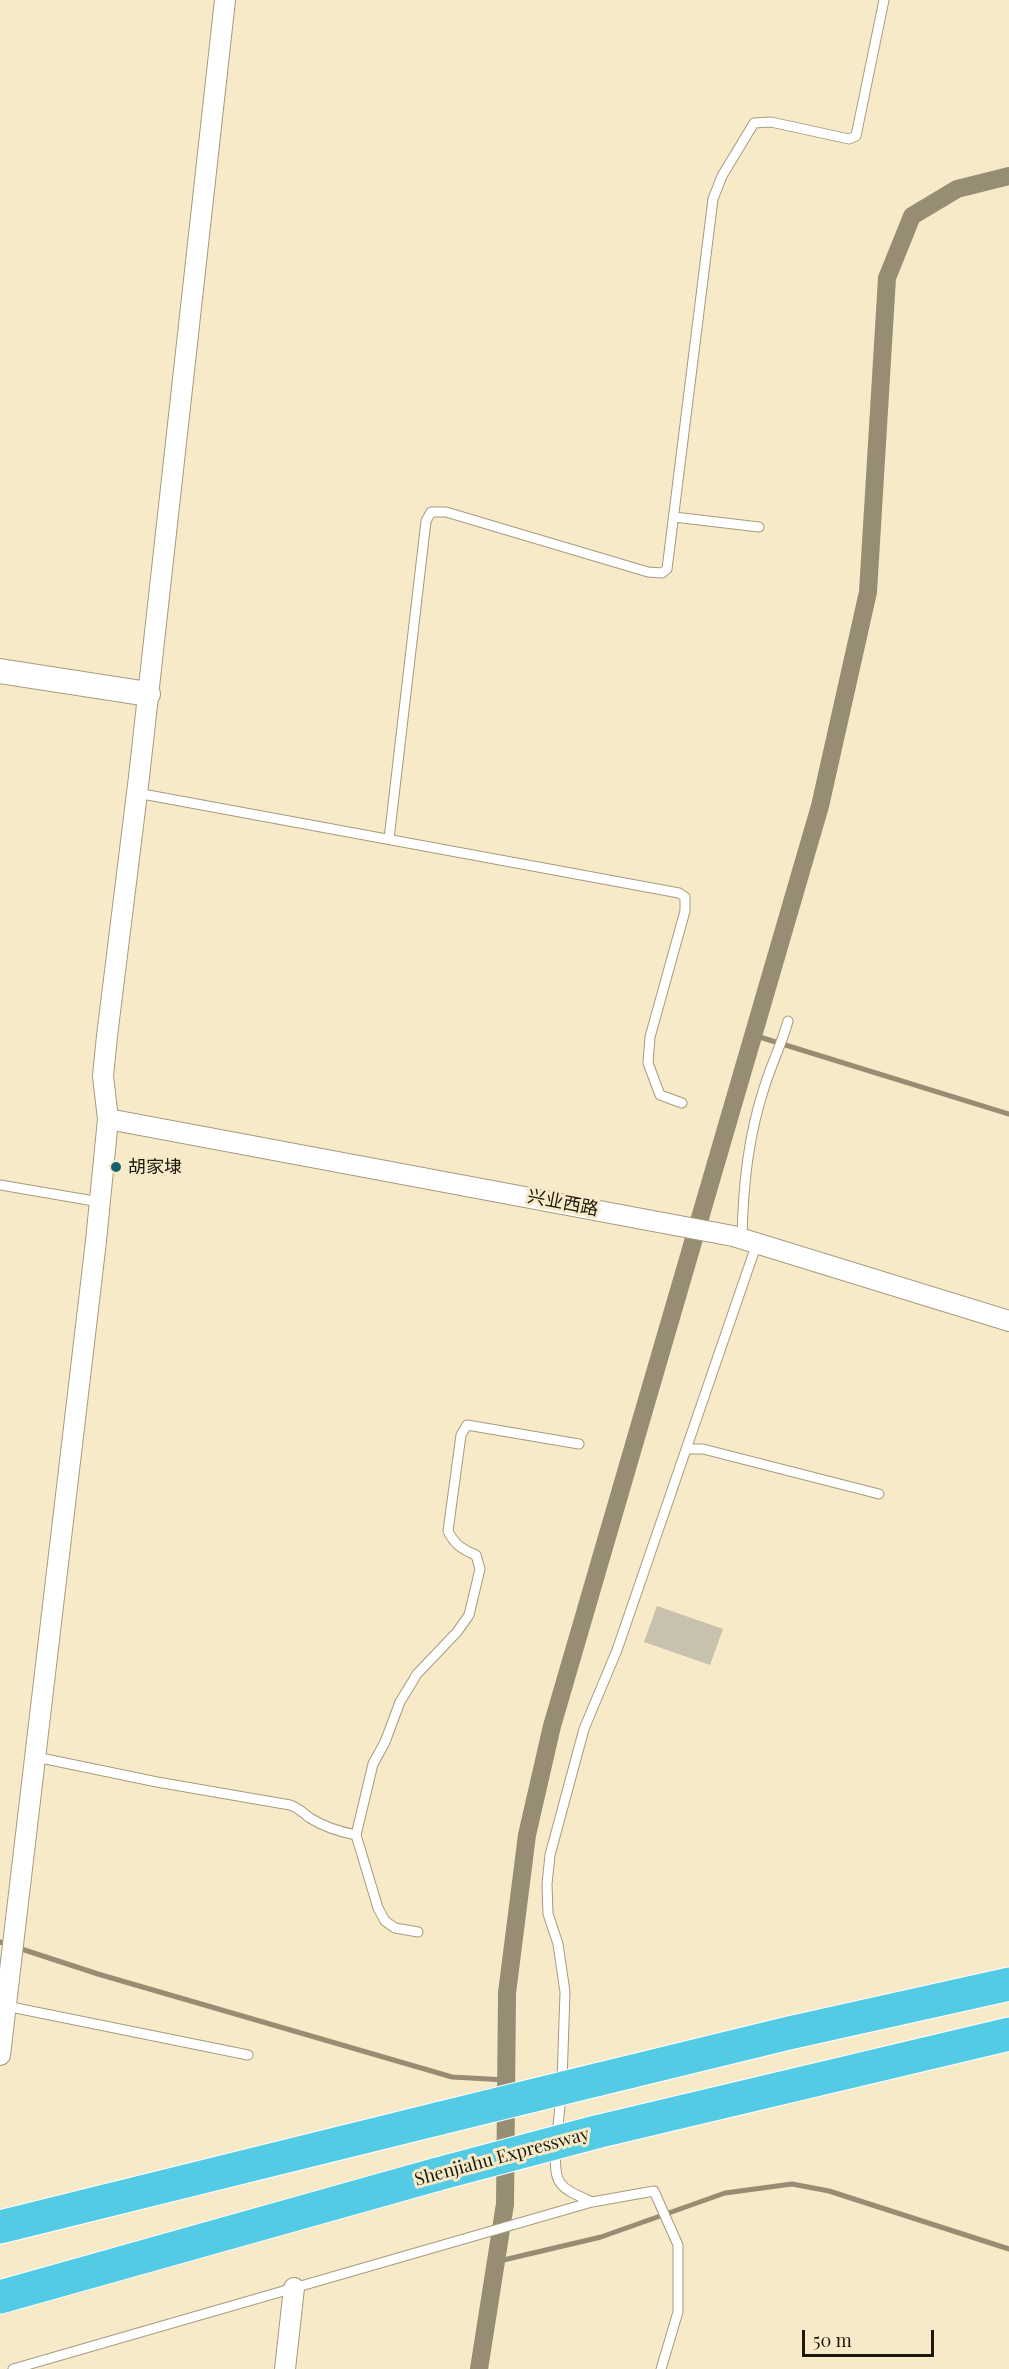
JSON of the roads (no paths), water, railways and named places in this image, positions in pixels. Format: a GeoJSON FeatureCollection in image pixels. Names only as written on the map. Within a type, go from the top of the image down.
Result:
{"type":"FeatureCollection","features":[{"type":"Feature","properties":{"kind":"highway"},"geometry":{"type":"LineString","coordinates":[[0,2227],[789,2033],[1009,1984]]}},
{"type":"Feature","properties":{"kind":"highway","name":"Shenjiahu Expressway"},"geometry":{"type":"LineString","coordinates":[[0,2297],[596,2132],[1009,2034]]}},
{"type":"Feature","properties":{"kind":"street"},"geometry":{"type":"LineString","coordinates":[[0,2055],[100,1202],[108,1119],[103,1076],[137,793],[225,0]]}},
{"type":"Feature","properties":{"kind":"street"},"geometry":{"type":"LineString","coordinates":[[0,671],[148,694]]}},
{"type":"Feature","properties":{"kind":"street","name":"兴业西路"},"geometry":{"type":"LineString","coordinates":[[108,1119],[677,1224],[744,1239],[1009,1321]]}},
{"type":"Feature","properties":{"kind":"street"},"geometry":{"type":"LineString","coordinates":[[285,2369],[294,2288]]}},
{"type":"Feature","properties":{"kind":"lane"},"geometry":{"type":"LineString","coordinates":[[389,839],[426,521],[431,512],[446,512],[648,572],[662,573],[667,569],[717,187],[754,123],[771,122],[849,139],[856,136],[884,0]]}},
{"type":"Feature","properties":{"kind":"lane"},"geometry":{"type":"LineString","coordinates":[[674,518],[759,527]]}},
{"type":"Feature","properties":{"kind":"lane"},"geometry":{"type":"LineString","coordinates":[[137,793],[668,891],[685,897],[685,911],[650,1037],[648,1063],[660,1095],[682,1103]]}},
{"type":"Feature","properties":{"kind":"lane"},"geometry":{"type":"LineString","coordinates":[[592,2202],[570,2193],[554,2173],[563,2072],[565,1992],[558,1944],[548,1914],[547,1884],[550,1855],[584,1729],[617,1650],[688,1449],[744,1239],[743,1185],[750,1140],[765,1084],[777,1058],[788,1021]]}},
{"type":"Feature","properties":{"kind":"lane"},"geometry":{"type":"LineString","coordinates":[[0,1185],[100,1202]]}},
{"type":"Feature","properties":{"kind":"lane"},"geometry":{"type":"LineString","coordinates":[[418,1932],[395,1928],[385,1921],[378,1908],[356,1835],[373,1764],[385,1742],[400,1702],[417,1674],[457,1632],[475,1600],[480,1569],[476,1555],[465,1551],[452,1540],[448,1531],[461,1435],[467,1425],[579,1444]]}},
{"type":"Feature","properties":{"kind":"lane"},"geometry":{"type":"LineString","coordinates":[[688,1449],[703,1449],[879,1494]]}},
{"type":"Feature","properties":{"kind":"lane"},"geometry":{"type":"LineString","coordinates":[[36,1757],[157,1782],[290,1805],[320,1823],[356,1835]]}},
{"type":"Feature","properties":{"kind":"lane"},"geometry":{"type":"LineString","coordinates":[[6,2006],[248,2055]]}},
{"type":"Feature","properties":{"kind":"lane"},"geometry":{"type":"LineString","coordinates":[[13,2369],[592,2202],[654,2191],[678,2245],[678,2312],[661,2369]]}},
{"type":"Feature","properties":{"kind":"waterway"},"geometry":{"type":"LineString","coordinates":[[479,2369],[505,2204],[507,1993],[527,1835],[552,1726],[820,806],[868,592],[887,278],[912,216],[957,189],[1009,176]]}},
{"type":"Feature","properties":{"kind":"waterway"},"geometry":{"type":"LineString","coordinates":[[753,1035],[1009,1114]]}},
{"type":"Feature","properties":{"kind":"waterway"},"geometry":{"type":"LineString","coordinates":[[0,1942],[98,1974],[452,2077],[506,2080]]}},
{"type":"Feature","properties":{"kind":"waterway"},"geometry":{"type":"LineString","coordinates":[[495,2262],[601,2237],[725,2193],[792,2184],[829,2191],[1009,2249]]}},
{"type":"Feature","properties":{"kind":"place","name":"胡家埭"},"geometry":{"type":"Point","coordinates":[116,1167]}}]}
